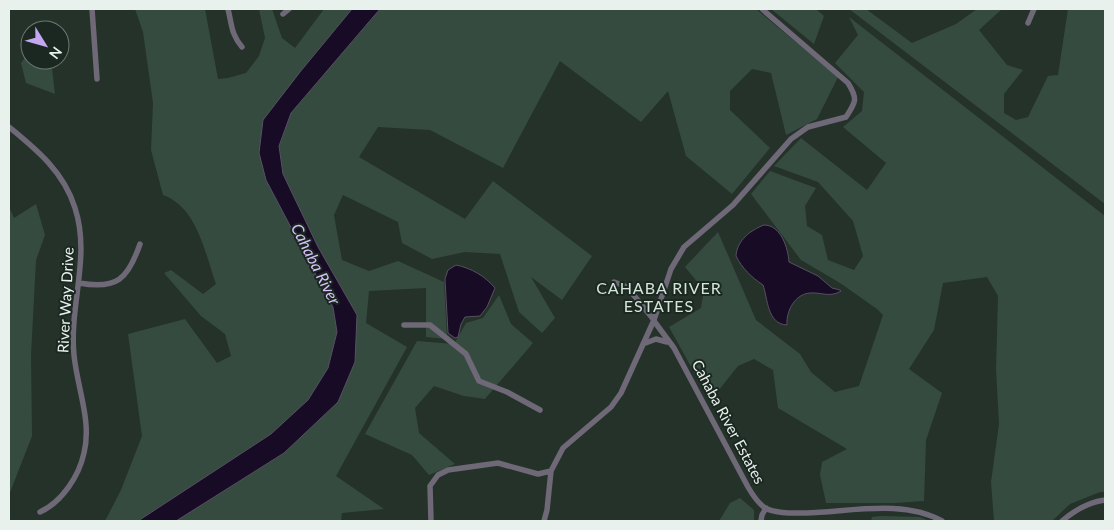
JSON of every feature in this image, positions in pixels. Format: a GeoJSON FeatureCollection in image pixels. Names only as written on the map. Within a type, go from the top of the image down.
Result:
{"type":"FeatureCollection","features":[{"type":"Feature","properties":{"kind":"street"},"geometry":{"type":"LineString","coordinates":[[92,9],[97,79]]}},
{"type":"Feature","properties":{"kind":"street"},"geometry":{"type":"LineString","coordinates":[[228,9],[233,34],[242,47]]}},
{"type":"Feature","properties":{"kind":"street"},"geometry":{"type":"LineString","coordinates":[[283,14],[289,9]]}},
{"type":"Feature","properties":{"kind":"street"},"geometry":{"type":"LineString","coordinates":[[544,521],[551,471],[563,448],[611,407],[621,393],[654,320],[671,269],[684,247],[732,205],[791,139],[808,127],[846,117],[855,103],[855,94],[848,83],[762,9]]}},
{"type":"Feature","properties":{"kind":"street"},"geometry":{"type":"LineString","coordinates":[[1028,23],[1034,9]]}},
{"type":"Feature","properties":{"kind":"street","name":"River Way Drive"},"geometry":{"type":"LineString","coordinates":[[9,127],[51,164],[69,192],[78,217],[82,240],[73,344],[86,428],[86,447],[73,481],[50,506],[40,512]]}},
{"type":"Feature","properties":{"kind":"street"},"geometry":{"type":"LineString","coordinates":[[79,283],[100,286],[114,283],[131,267],[140,244]]}},
{"type":"Feature","properties":{"kind":"street","name":"Cahaba River Estates"},"geometry":{"type":"LineString","coordinates":[[614,282],[627,287],[654,320],[678,356],[748,488],[766,508]]}},
{"type":"Feature","properties":{"kind":"street"},"geometry":{"type":"LineString","coordinates":[[404,325],[430,325],[466,354],[480,381],[507,392],[540,410]]}},
{"type":"Feature","properties":{"kind":"street"},"geometry":{"type":"LineString","coordinates":[[643,344],[656,339],[669,343]]}},
{"type":"Feature","properties":{"kind":"street"},"geometry":{"type":"LineString","coordinates":[[431,521],[430,486],[438,476],[448,470],[498,462],[538,474],[551,471]]}},
{"type":"Feature","properties":{"kind":"street"},"geometry":{"type":"LineString","coordinates":[[1062,521],[1071,513],[1093,501],[1105,500]]}},
{"type":"Feature","properties":{"kind":"street"},"geometry":{"type":"LineString","coordinates":[[761,521],[766,508],[777,512],[794,513],[900,509],[922,512],[942,521]]}},
{"type":"Feature","properties":{"kind":"green space"},"geometry":{"type":"Polygon","coordinates":[[[135,9],[205,9],[218,79],[246,73],[259,56],[265,38],[259,9],[272,9],[282,38],[295,48],[324,9],[352,9],[300,72],[266,180],[333,307],[337,332],[328,368],[308,400],[271,434],[138,521],[105,521],[121,490],[142,436],[128,334],[185,319],[217,363],[231,356],[225,334],[201,316],[164,273],[171,270],[203,294],[216,284],[203,245],[192,220],[175,201],[163,195],[151,150],[153,103],[143,32],[135,9]]]}},
{"type":"Feature","properties":{"kind":"green space"},"geometry":{"type":"Polygon","coordinates":[[[380,9],[756,9],[838,77],[817,119],[786,135],[771,73],[752,69],[730,91],[730,110],[770,148],[732,194],[686,156],[668,91],[641,122],[560,61],[503,168],[430,130],[378,127],[359,157],[465,219],[493,181],[592,256],[562,300],[531,277],[555,318],[542,333],[519,312],[500,254],[465,252],[432,259],[402,243],[398,222],[343,195],[334,215],[342,260],[369,271],[398,261],[444,282],[447,339],[426,337],[426,288],[369,291],[366,323],[407,347],[336,476],[384,509],[342,513],[341,521],[176,521],[284,453],[338,402],[355,362],[357,315],[318,247],[283,174],[279,146],[291,113],[380,9]]]}},
{"type":"Feature","properties":{"kind":"green space"},"geometry":{"type":"Polygon","coordinates":[[[771,9],[816,9],[824,16],[814,44],[771,9]]]}},
{"type":"Feature","properties":{"kind":"green space"},"geometry":{"type":"Polygon","coordinates":[[[849,9],[866,9],[912,43],[956,24],[977,9],[1002,9],[979,30],[1007,65],[1023,70],[1004,94],[1004,113],[1016,120],[1028,117],[1048,76],[1058,75],[1068,9],[1105,9],[1105,204],[849,9]]]}},
{"type":"Feature","properties":{"kind":"green space"},"geometry":{"type":"Polygon","coordinates":[[[849,17],[1105,216],[1105,492],[1100,492],[1070,504],[1052,521],[994,521],[991,482],[999,424],[996,369],[998,296],[987,277],[943,283],[934,330],[909,369],[942,393],[926,440],[924,501],[826,503],[820,475],[822,462],[847,449],[778,408],[773,370],[754,359],[738,366],[710,401],[669,327],[701,308],[704,290],[685,267],[718,232],[756,320],[800,354],[811,372],[835,392],[859,386],[883,315],[840,283],[801,260],[751,194],[770,171],[816,188],[805,206],[807,226],[822,235],[828,260],[854,270],[863,256],[853,221],[818,182],[774,166],[801,138],[867,190],[886,163],[843,127],[862,111],[864,92],[835,63],[858,35],[849,17]]]}},
{"type":"Feature","properties":{"kind":"green space"},"geometry":{"type":"Polygon","coordinates":[[[23,70],[52,70],[55,94],[26,83],[23,70]]]}},
{"type":"Feature","properties":{"kind":"green space"},"geometry":{"type":"Polygon","coordinates":[[[36,204],[45,235],[36,260],[31,355],[32,436],[9,495],[9,207],[14,218],[36,204]]]}},
{"type":"Feature","properties":{"kind":"green space"},"geometry":{"type":"Polygon","coordinates":[[[499,295],[511,324],[533,343],[485,399],[464,396],[434,386],[415,408],[419,433],[455,464],[429,475],[412,455],[365,434],[417,341],[454,344],[466,323],[483,318],[499,295]]]}},
{"type":"Feature","properties":{"kind":"green space"},"geometry":{"type":"Polygon","coordinates":[[[740,498],[754,510],[754,521],[719,521],[730,503],[740,498]]]}},
{"type":"Feature","properties":{"kind":"green space"},"geometry":{"type":"Polygon","coordinates":[[[872,517],[920,517],[929,521],[871,521],[872,517]]]}},
{"type":"Feature","properties":{"kind":"water","name":"Cahaba River"},"geometry":{"type":"Polygon","coordinates":[[[352,9],[380,9],[291,113],[279,146],[283,174],[318,247],[357,315],[355,362],[338,402],[284,453],[176,521],[138,521],[271,434],[308,400],[328,368],[337,332],[333,307],[266,180],[259,153],[263,120],[352,9]]]}},
{"type":"Feature","properties":{"kind":"water"},"geometry":{"type":"Polygon","coordinates":[[[764,225],[770,226],[779,233],[785,244],[789,262],[818,276],[832,288],[841,291],[829,294],[810,293],[800,296],[792,304],[788,314],[787,325],[780,324],[772,316],[763,285],[747,272],[736,256],[742,240],[754,230],[764,225]]]}},
{"type":"Feature","properties":{"kind":"water"},"geometry":{"type":"Polygon","coordinates":[[[456,265],[477,273],[495,288],[487,307],[480,316],[465,317],[458,337],[455,338],[448,333],[445,279],[448,270],[456,265]]]}},
{"type":"Feature","properties":{"kind":"district","name":"CAHABA RIVER ESTATES"},"geometry":{"type":"Point","coordinates":[659,297]}}]}
